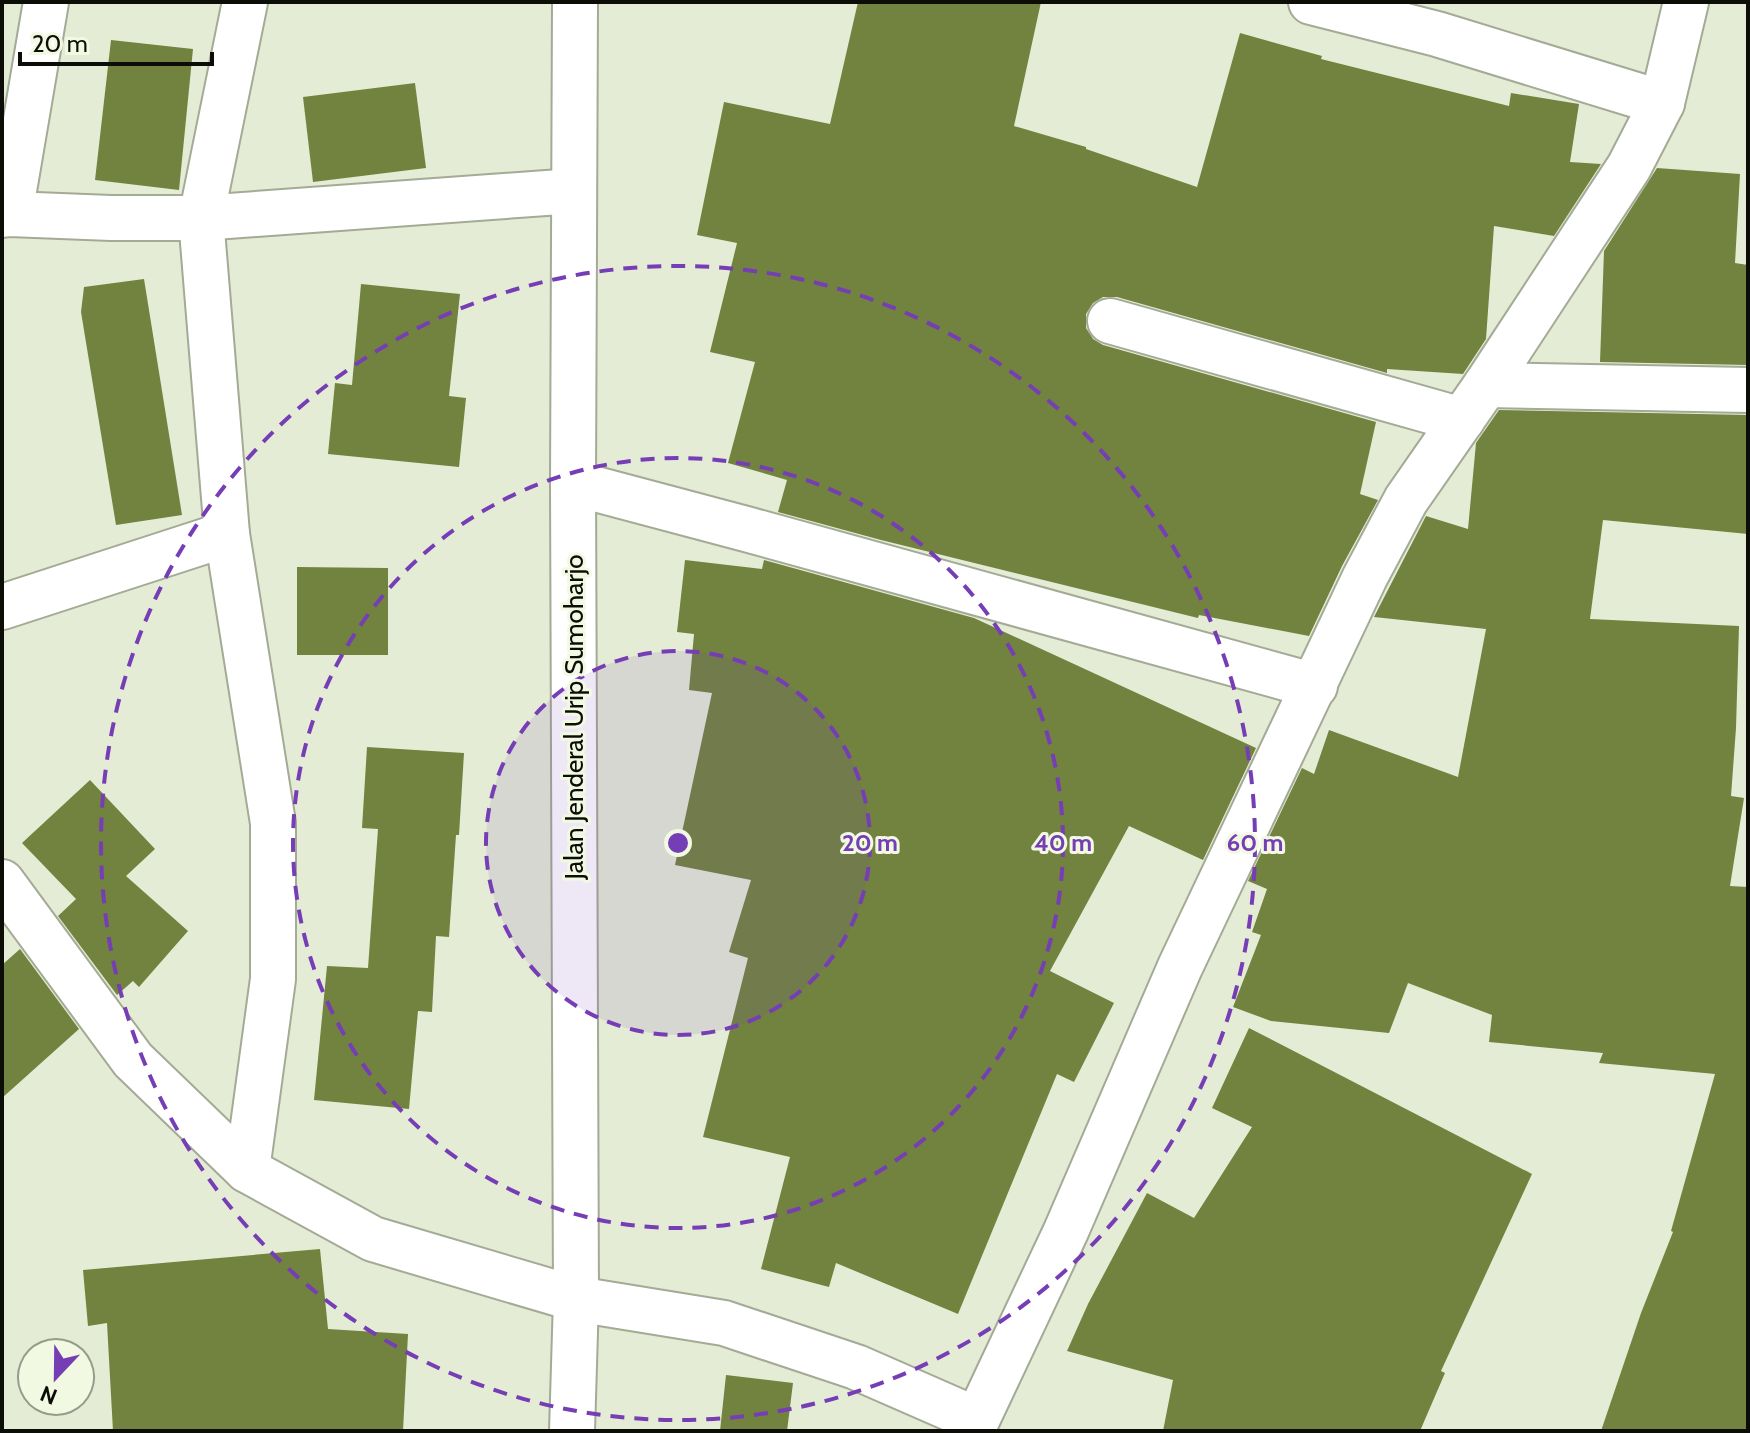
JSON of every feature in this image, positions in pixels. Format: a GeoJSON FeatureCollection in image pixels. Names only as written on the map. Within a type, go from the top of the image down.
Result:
{"type":"FeatureCollection","features":[{"type":"Feature","properties":{"kind":"main road"},"geometry":{"type":"LineString","coordinates":[[46,2],[6,215],[201,218],[574,191]]}},
{"type":"Feature","properties":{"kind":"main road"},"geometry":{"type":"LineString","coordinates":[[245,2],[201,218],[227,534],[273,823],[273,979],[247,1170]]}},
{"type":"Feature","properties":{"kind":"main road","name":"Jalan Jenderal Urip Sumoharjo"},"geometry":{"type":"LineString","coordinates":[[572,1431],[576,1299],[575,2]]}},
{"type":"Feature","properties":{"kind":"main road"},"geometry":{"type":"LineString","coordinates":[[1311,2],[1437,34],[1662,103]]}},
{"type":"Feature","properties":{"kind":"main road"},"geometry":{"type":"LineString","coordinates":[[2,882],[133,1060],[247,1170],[373,1239],[576,1299],[724,1323],[856,1367],[987,1426],[1066,1231],[1180,967],[1365,577],[1406,500],[1474,403],[1629,167],[1662,103],[1686,2]]}},
{"type":"Feature","properties":{"kind":"main road"},"geometry":{"type":"LineString","coordinates":[[1110,321],[1474,403],[1748,390]]}},
{"type":"Feature","properties":{"kind":"main road"},"geometry":{"type":"LineString","coordinates":[[573,483],[1315,686]]}},
{"type":"Feature","properties":{"kind":"main road"},"geometry":{"type":"LineString","coordinates":[[2,607],[227,534]]}},
{"type":"Feature","properties":{"kind":"building"},"geometry":{"type":"Polygon","coordinates":[[[858,2],[1041,2],[1014,126],[1086,147],[1197,187],[1240,33],[1322,56],[1321,59],[1509,106],[1511,93],[1579,104],[1570,162],[1601,164],[1554,236],[1494,226],[1486,339],[1463,374],[1387,369],[1387,373],[1117,297],[1103,297],[1093,303],[1086,314],[1086,328],[1093,339],[1103,345],[1376,422],[1360,494],[1378,500],[1309,636],[1199,615],[1198,618],[778,512],[787,480],[728,463],[755,362],[710,352],[737,243],[697,235],[724,102],[830,124],[858,2]]]}},
{"type":"Feature","properties":{"kind":"building"},"geometry":{"type":"Polygon","coordinates":[[[111,40],[193,49],[179,190],[95,180],[111,40]]]}},
{"type":"Feature","properties":{"kind":"building"},"geometry":{"type":"Polygon","coordinates":[[[415,83],[426,168],[313,182],[303,97],[415,83]]]}},
{"type":"Feature","properties":{"kind":"building"},"geometry":{"type":"Polygon","coordinates":[[[1657,168],[1740,174],[1735,263],[1748,265],[1748,365],[1600,362],[1604,251],[1657,168]]]}},
{"type":"Feature","properties":{"kind":"building"},"geometry":{"type":"Polygon","coordinates":[[[144,279],[182,515],[116,525],[81,312],[84,287],[144,279]]]}},
{"type":"Feature","properties":{"kind":"building"},"geometry":{"type":"Polygon","coordinates":[[[361,284],[460,294],[449,396],[466,398],[459,467],[328,454],[335,383],[352,385],[361,284]]]}},
{"type":"Feature","properties":{"kind":"building"},"geometry":{"type":"Polygon","coordinates":[[[1499,410],[1748,415],[1748,534],[1603,520],[1590,619],[1739,626],[1731,796],[1744,798],[1730,886],[1748,887],[1748,1431],[1601,1431],[1641,1313],[1673,1232],[1715,1074],[1599,1063],[1603,1053],[1489,1042],[1492,1015],[1408,983],[1389,1033],[1271,1021],[1233,1007],[1261,935],[1252,932],[1267,889],[1248,881],[1302,768],[1314,774],[1329,730],[1458,777],[1486,629],[1374,617],[1426,516],[1468,529],[1476,443],[1499,410]]]}},
{"type":"Feature","properties":{"kind":"building"},"geometry":{"type":"Polygon","coordinates":[[[685,560],[762,569],[764,560],[974,618],[1256,748],[1203,860],[1129,826],[1050,971],[1114,1003],[1074,1082],[1057,1074],[958,1314],[836,1263],[829,1287],[761,1269],[790,1157],[703,1137],[748,958],[729,952],[751,880],[675,865],[712,693],[689,690],[694,634],[677,632],[685,560]]]}},
{"type":"Feature","properties":{"kind":"building"},"geometry":{"type":"Polygon","coordinates":[[[297,567],[388,568],[388,655],[297,655],[297,567]]]}},
{"type":"Feature","properties":{"kind":"building"},"geometry":{"type":"Polygon","coordinates":[[[367,747],[464,753],[449,937],[436,936],[432,1012],[418,1011],[409,1109],[314,1100],[327,966],[368,968],[378,829],[362,828],[367,747]]]}},
{"type":"Feature","properties":{"kind":"building"},"geometry":{"type":"Polygon","coordinates":[[[90,780],[155,849],[126,876],[188,931],[139,987],[133,981],[117,995],[58,916],[76,899],[22,843],[90,780]]]}},
{"type":"Feature","properties":{"kind":"building"},"geometry":{"type":"Polygon","coordinates":[[[20,949],[79,1029],[2,1098],[2,965],[20,949]]]}},
{"type":"Feature","properties":{"kind":"building"},"geometry":{"type":"Polygon","coordinates":[[[1249,1028],[1532,1174],[1441,1371],[1445,1373],[1420,1431],[1163,1431],[1173,1380],[1067,1351],[1088,1304],[1147,1193],[1194,1218],[1252,1127],[1212,1108],[1249,1028]]]}},
{"type":"Feature","properties":{"kind":"building"},"geometry":{"type":"Polygon","coordinates":[[[320,1249],[328,1329],[408,1334],[403,1431],[113,1431],[107,1323],[88,1326],[83,1270],[320,1249]]]}},
{"type":"Feature","properties":{"kind":"building"},"geometry":{"type":"Polygon","coordinates":[[[726,1375],[793,1383],[787,1431],[720,1431],[726,1375]]]}}]}
